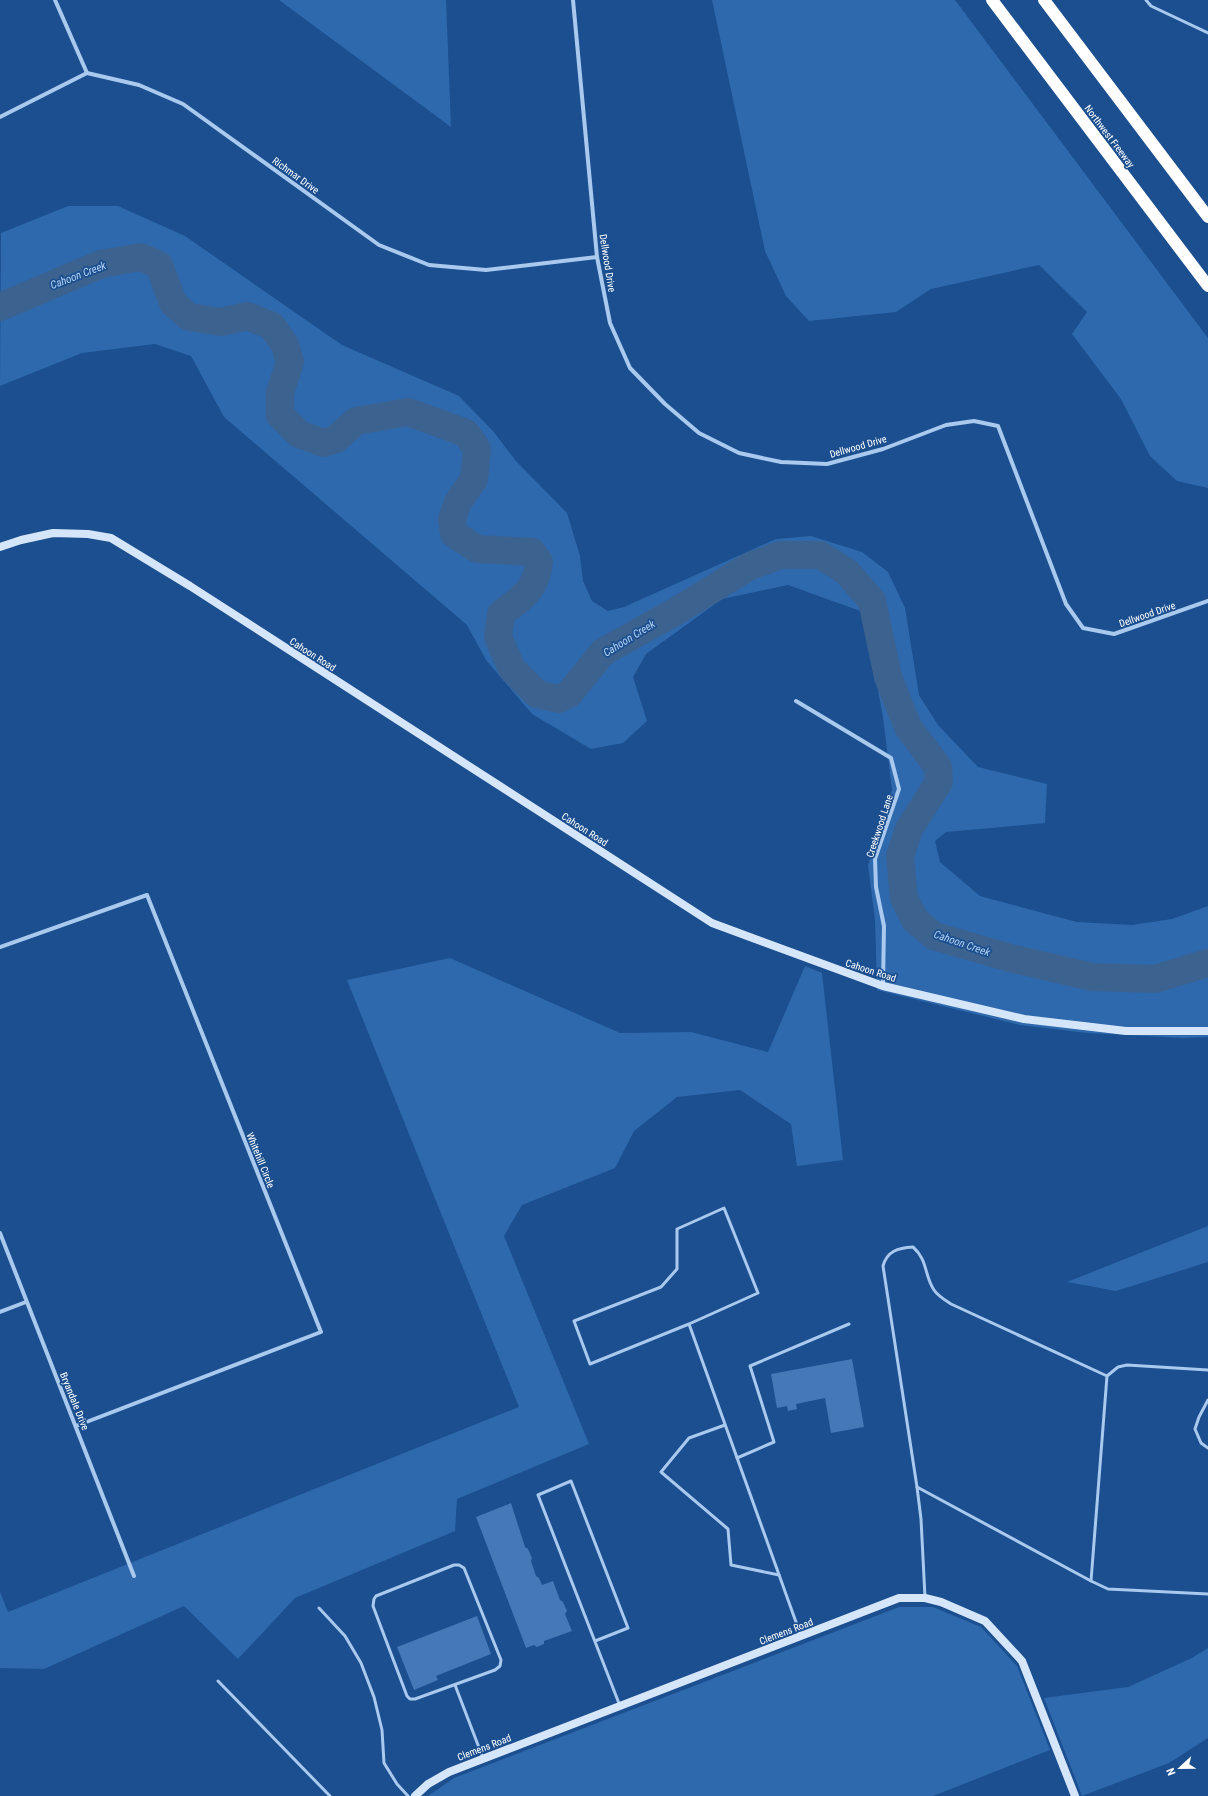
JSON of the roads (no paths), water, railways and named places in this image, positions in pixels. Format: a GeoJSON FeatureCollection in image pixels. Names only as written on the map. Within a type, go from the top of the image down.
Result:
{"type":"FeatureCollection","features":[{"type":"Feature","properties":{"kind":"highway","name":"Northwest Freeway"},"geometry":{"type":"LineString","coordinates":[[992,0],[1208,286]]}},
{"type":"Feature","properties":{"kind":"highway"},"geometry":{"type":"LineString","coordinates":[[1044,0],[1208,217]]}},
{"type":"Feature","properties":{"kind":"street"},"geometry":{"type":"LineString","coordinates":[[0,117],[87,73],[56,0]]}},
{"type":"Feature","properties":{"kind":"street","name":"Dellwood Drive"},"geometry":{"type":"LineString","coordinates":[[573,0],[597,257],[610,323],[630,368],[665,404],[699,433],[739,453],[782,462],[827,464],[883,449],[946,425],[974,421],[998,426],[1066,604],[1083,628],[1114,634],[1208,601]]}},
{"type":"Feature","properties":{"kind":"street","name":"Richmar Drive"},"geometry":{"type":"LineString","coordinates":[[87,73],[139,85],[183,104],[379,245],[429,265],[486,270],[597,257]]}},
{"type":"Feature","properties":{"kind":"street","name":"Cahoon Road"},"geometry":{"type":"LineString","coordinates":[[0,547],[21,540],[53,533],[88,534],[111,538],[190,586],[712,923],[883,986],[1024,1019],[1126,1032],[1208,1031]]}},
{"type":"Feature","properties":{"kind":"street","name":"Creekwood Lane"},"geometry":{"type":"LineString","coordinates":[[796,701],[891,758],[899,789],[875,859],[876,887],[884,926],[883,986]]}},
{"type":"Feature","properties":{"kind":"street","name":"Whitehill Circle"},"geometry":{"type":"LineString","coordinates":[[0,947],[147,895],[321,1332],[76,1426]]}},
{"type":"Feature","properties":{"kind":"street","name":"Bryandale Drive"},"geometry":{"type":"LineString","coordinates":[[0,1233],[134,1576]]}},
{"type":"Feature","properties":{"kind":"street"},"geometry":{"type":"LineString","coordinates":[[0,1312],[26,1302]]}},
{"type":"Feature","properties":{"kind":"street","name":"Clemens Road"},"geometry":{"type":"LineString","coordinates":[[415,1796],[428,1784],[449,1772],[483,1758],[899,1598],[925,1598],[941,1602],[985,1621],[1022,1661],[1074,1796]]}},
{"type":"Feature","properties":{"kind":"lane"},"geometry":{"type":"LineString","coordinates":[[1146,0],[1151,6],[1208,33]]}},
{"type":"Feature","properties":{"kind":"lane"},"geometry":{"type":"LineString","coordinates":[[724,1208],[758,1293],[689,1324],[590,1364],[574,1322],[661,1287],[677,1269],[677,1229],[724,1208]]}},
{"type":"Feature","properties":{"kind":"lane"},"geometry":{"type":"LineString","coordinates":[[925,1598],[922,1518],[883,1266],[885,1258],[890,1252],[902,1248],[913,1247],[920,1253],[924,1261],[933,1289],[951,1304],[1107,1376]]}},
{"type":"Feature","properties":{"kind":"lane"},"geometry":{"type":"LineString","coordinates":[[689,1324],[801,1636]]}},
{"type":"Feature","properties":{"kind":"lane"},"geometry":{"type":"LineString","coordinates":[[737,1458],[774,1442],[750,1366],[849,1324]]}},
{"type":"Feature","properties":{"kind":"lane"},"geometry":{"type":"LineString","coordinates":[[1091,1581],[1107,1376],[1118,1367],[1127,1365],[1208,1370]]}},
{"type":"Feature","properties":{"kind":"lane"},"geometry":{"type":"LineString","coordinates":[[1208,1400],[1195,1429],[1201,1443],[1208,1448]]}},
{"type":"Feature","properties":{"kind":"lane"},"geometry":{"type":"LineString","coordinates":[[725,1425],[689,1438],[661,1472],[728,1529],[731,1565],[779,1575]]}},
{"type":"Feature","properties":{"kind":"lane"},"geometry":{"type":"LineString","coordinates":[[595,1641],[628,1628],[571,1481],[538,1495],[620,1706]]}},
{"type":"Feature","properties":{"kind":"lane"},"geometry":{"type":"LineString","coordinates":[[917,1487],[1108,1589],[1208,1594]]}},
{"type":"Feature","properties":{"kind":"lane"},"geometry":{"type":"LineString","coordinates":[[454,1565],[459,1565],[464,1568],[502,1660],[500,1666],[495,1670],[455,1685],[416,1699],[410,1699],[407,1696],[373,1606],[376,1596],[454,1565]]}},
{"type":"Feature","properties":{"kind":"lane"},"geometry":{"type":"LineString","coordinates":[[318,1608],[345,1636],[361,1663],[374,1697],[382,1730],[384,1763],[397,1784],[408,1796]]}},
{"type":"Feature","properties":{"kind":"lane"},"geometry":{"type":"LineString","coordinates":[[218,1681],[330,1796]]}},
{"type":"Feature","properties":{"kind":"lane"},"geometry":{"type":"LineString","coordinates":[[455,1685],[483,1758]]}},
{"type":"Feature","properties":{"kind":"waterway","name":"Cahoon Creek"},"geometry":{"type":"LineString","coordinates":[[0,307],[101,264],[141,257],[159,265],[173,303],[189,317],[221,322],[247,316],[272,326],[285,345],[290,362],[280,393],[280,415],[299,434],[323,443],[336,439],[356,421],[408,412],[466,433],[477,449],[474,479],[458,502],[452,519],[454,534],[477,549],[532,552],[539,562],[535,580],[531,587],[521,598],[501,614],[498,637],[512,669],[537,694],[558,699],[569,694],[603,652],[673,613],[750,566],[781,555],[820,555],[847,572],[872,601],[888,677],[908,727],[938,767],[939,782],[909,829],[900,856],[904,898],[915,920],[934,936],[1010,958],[1092,977],[1155,979],[1208,963]]}}]}
